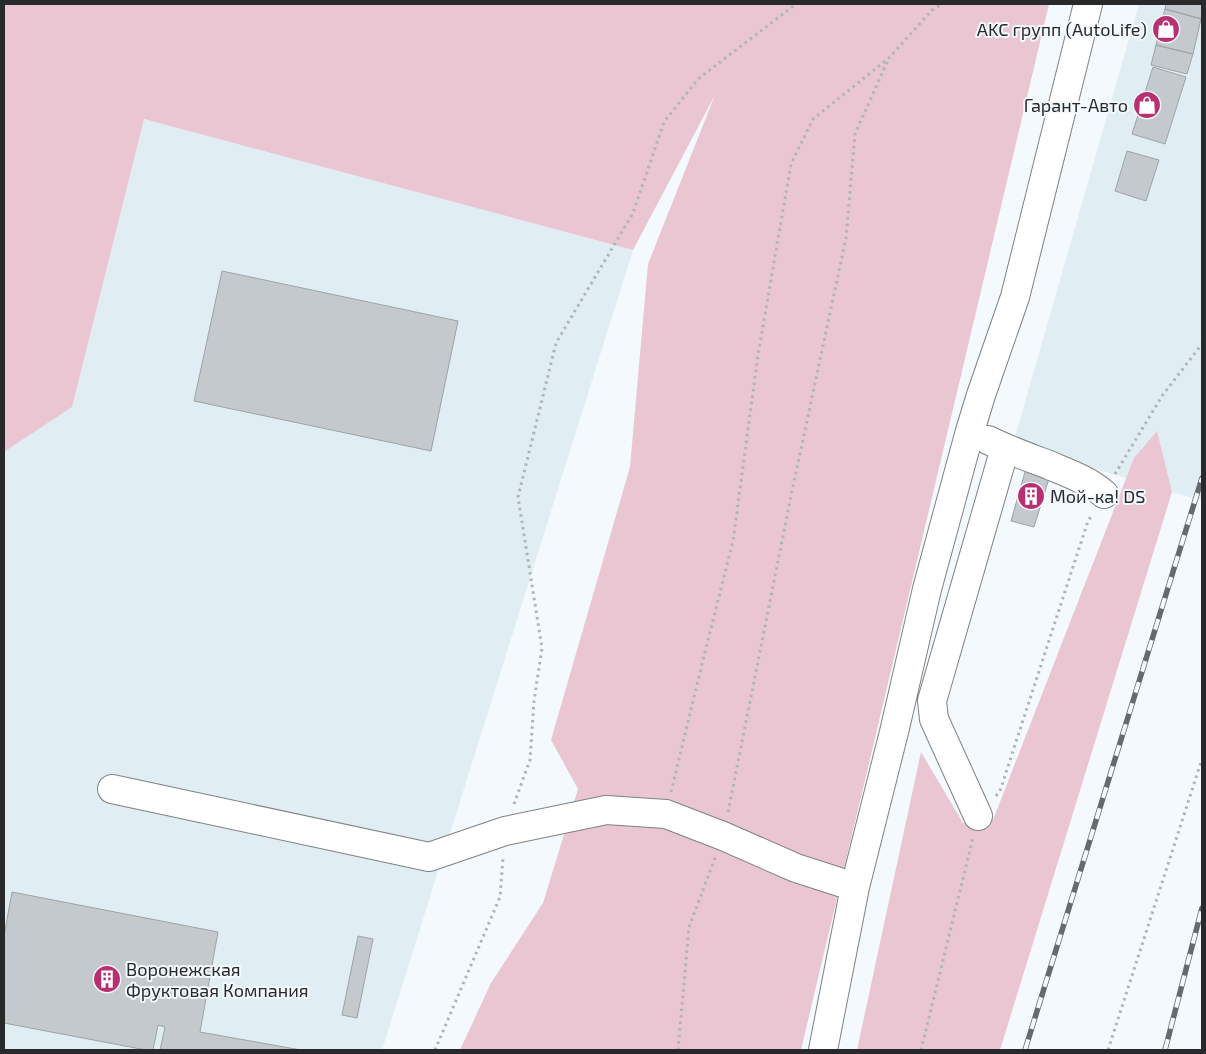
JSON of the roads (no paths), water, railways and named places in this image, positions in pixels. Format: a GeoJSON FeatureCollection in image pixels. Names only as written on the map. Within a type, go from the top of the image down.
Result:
{"type":"FeatureCollection","features":[{"type":"Feature","properties":{"kind":"street"},"geometry":{"type":"LineString","coordinates":[[823,1050],[855,887],[895,728],[927,589],[970,431],[1015,297],[1088,4]]}},
{"type":"Feature","properties":{"kind":"street"},"geometry":{"type":"LineString","coordinates":[[970,431],[1005,448],[1069,473],[1097,488],[1104,494]]}},
{"type":"Feature","properties":{"kind":"street"},"geometry":{"type":"LineString","coordinates":[[978,816],[934,719],[932,701],[1005,448]]}},
{"type":"Feature","properties":{"kind":"street"},"geometry":{"type":"LineString","coordinates":[[927,589],[960,602]]}},
{"type":"Feature","properties":{"kind":"street"},"geometry":{"type":"LineString","coordinates":[[112,789],[429,857],[505,831],[606,810],[666,814],[723,836],[796,868],[855,887]]}},
{"type":"Feature","properties":{"kind":"railway"},"geometry":{"type":"LineString","coordinates":[[1025,1050],[1202,478]]}},
{"type":"Feature","properties":{"kind":"railway"},"geometry":{"type":"LineString","coordinates":[[1165,1050],[1202,908]]}},
{"type":"Feature","properties":{"kind":"place","name":"AKC групп (AutoLife)"},"geometry":{"type":"Point","coordinates":[1166,29]}},
{"type":"Feature","properties":{"kind":"place","name":"Гарант-Авто"},"geometry":{"type":"Point","coordinates":[1147,105]}},
{"type":"Feature","properties":{"kind":"place","name":"Мой-ка! DS"},"geometry":{"type":"Point","coordinates":[1031,496]}},
{"type":"Feature","properties":{"kind":"place","name":"Воронежская Фруктовая Компания"},"geometry":{"type":"Point","coordinates":[107,979]}}]}
